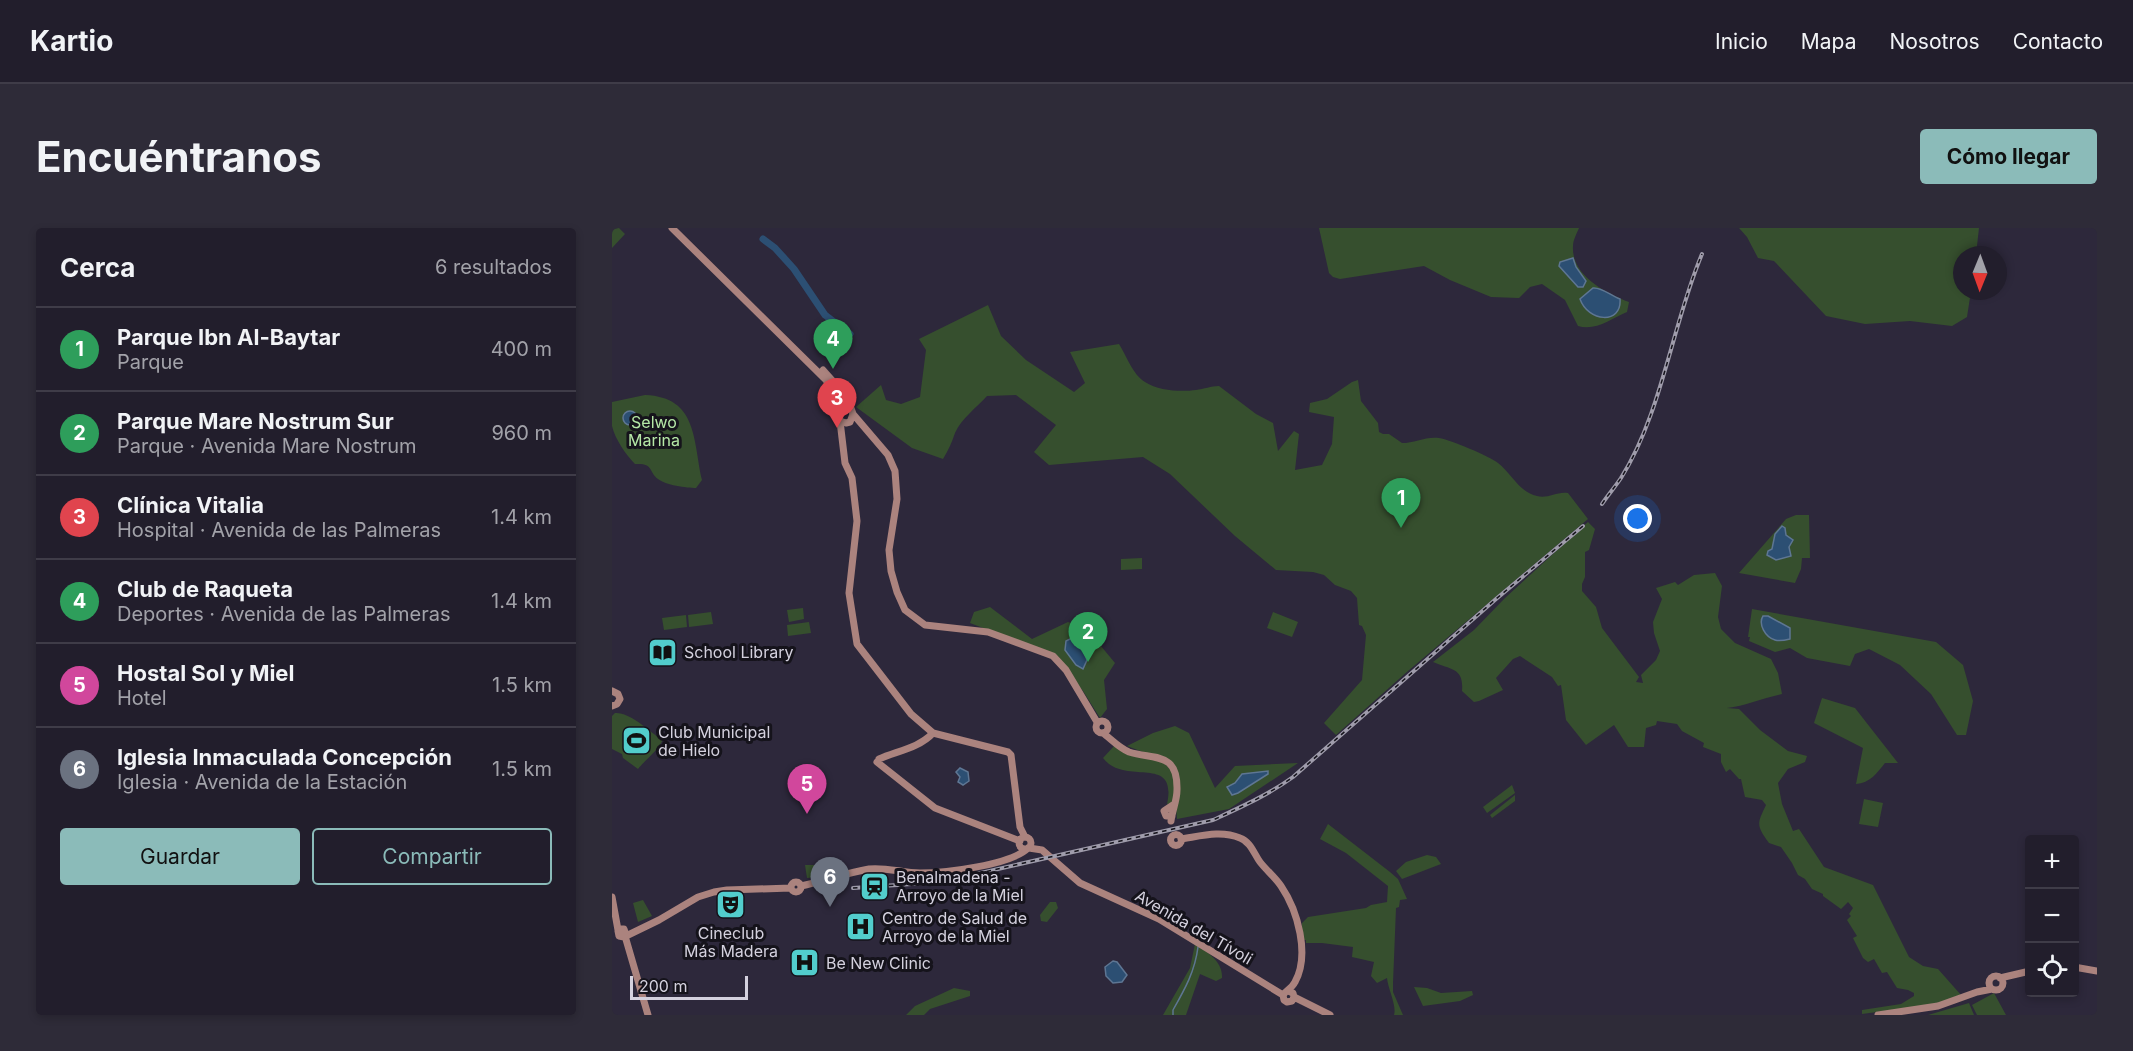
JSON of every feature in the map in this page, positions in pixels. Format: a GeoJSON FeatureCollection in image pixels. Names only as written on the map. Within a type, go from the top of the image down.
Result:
{"type":"FeatureCollection","features":[{"type":"Feature","properties":{"kind":"street"},"geometry":{"type":"LineString","coordinates":[[674,228],[846,393],[853,414],[888,455],[895,471],[897,499],[890,550],[891,571],[905,610],[925,625],[988,632],[1053,656],[1066,670],[1097,722],[1096,730],[1129,752],[1162,758],[1170,765],[1177,781],[1177,794],[1171,813],[1174,835],[1179,836],[1181,840],[1217,834],[1242,839],[1250,846],[1281,886],[1296,917],[1302,955],[1299,973],[1289,995]]}},
{"type":"Feature","properties":{"kind":"street"},"geometry":{"type":"LineString","coordinates":[[674,228],[826,380],[846,422],[867,430]]}},
{"type":"Feature","properties":{"kind":"street"},"geometry":{"type":"LineString","coordinates":[[833,395],[839,388]]}},
{"type":"Feature","properties":{"kind":"street"},"geometry":{"type":"LineString","coordinates":[[853,414],[842,431],[845,464],[852,478],[858,521],[849,592],[857,644],[911,714],[933,733],[998,749],[1011,755],[1020,827],[1025,843]]}},
{"type":"Feature","properties":{"kind":"street"},"geometry":{"type":"LineString","coordinates":[[612,692],[617,693],[620,697],[618,703],[612,706]]}},
{"type":"Feature","properties":{"kind":"street"},"geometry":{"type":"LineString","coordinates":[[933,733],[909,749],[897,750],[878,760],[935,808],[1025,843]]}},
{"type":"Feature","properties":{"kind":"street"},"geometry":{"type":"LineString","coordinates":[[620,933],[634,932],[698,897],[714,892],[791,888],[796,892],[800,891],[801,886],[870,869],[920,873],[979,867],[1016,856],[1025,843]]}},
{"type":"Feature","properties":{"kind":"street","name":"Avenida del Tívoli"},"geometry":{"type":"LineString","coordinates":[[1025,843],[1043,852],[1080,883],[1159,919],[1275,989],[1330,1015]]}},
{"type":"Feature","properties":{"kind":"street"},"geometry":{"type":"LineString","coordinates":[[612,897],[620,933],[648,1015]]}},
{"type":"Feature","properties":{"kind":"street"},"geometry":{"type":"LineString","coordinates":[[2079,968],[2097,971]]}},
{"type":"Feature","properties":{"kind":"street"},"geometry":{"type":"LineString","coordinates":[[2001,981],[2025,973]]}},
{"type":"Feature","properties":{"kind":"street"},"geometry":{"type":"LineString","coordinates":[[1991,986],[1995,976],[2001,981]]}},
{"type":"Feature","properties":{"kind":"street"},"geometry":{"type":"LineString","coordinates":[[1878,1015],[1938,1006],[1991,986],[1999,989],[2001,981]]}},
{"type":"Feature","properties":{"kind":"green space"},"geometry":{"type":"Polygon","coordinates":[[[619,228],[625,234],[612,248],[612,229],[619,228]]]}},
{"type":"Feature","properties":{"kind":"green space"},"geometry":{"type":"Polygon","coordinates":[[[1319,228],[1579,228],[1573,246],[1578,266],[1591,282],[1629,302],[1627,312],[1597,326],[1578,326],[1565,300],[1542,284],[1530,287],[1519,298],[1491,297],[1424,266],[1340,279],[1329,273],[1319,228]]]}},
{"type":"Feature","properties":{"kind":"green space"},"geometry":{"type":"Polygon","coordinates":[[[1739,228],[1979,228],[1977,246],[1953,246],[1953,300],[1970,300],[1967,317],[1952,326],[1910,321],[1865,324],[1826,316],[1774,261],[1758,258],[1747,237],[1739,228]]]}},
{"type":"Feature","properties":{"kind":"green space"},"geometry":{"type":"Polygon","coordinates":[[[988,305],[1001,336],[1026,360],[1074,392],[1085,383],[1070,352],[1119,344],[1137,375],[1151,385],[1184,391],[1219,386],[1256,414],[1273,423],[1278,451],[1294,431],[1299,434],[1295,470],[1322,465],[1332,444],[1334,417],[1309,412],[1310,403],[1327,399],[1358,380],[1361,401],[1378,423],[1379,432],[1389,434],[1402,443],[1439,438],[1487,456],[1503,467],[1520,487],[1531,494],[1541,497],[1568,493],[1588,519],[1336,735],[1324,723],[1362,680],[1366,635],[1362,626],[1359,625],[1357,598],[1351,591],[1335,585],[1324,575],[1313,572],[1276,570],[1235,536],[1170,474],[1143,457],[1049,465],[1034,452],[1056,425],[1016,395],[987,396],[961,423],[943,459],[912,448],[856,407],[881,385],[886,400],[901,404],[920,397],[926,350],[919,339],[988,305]]]}},
{"type":"Feature","properties":{"kind":"green space","name":"Selwo Marina"},"geometry":{"type":"Polygon","coordinates":[[[645,395],[662,398],[675,404],[684,412],[694,436],[702,480],[696,488],[676,486],[661,481],[648,466],[635,464],[618,441],[612,426],[612,402],[645,395]]]}},
{"type":"Feature","properties":{"kind":"green space"},"geometry":{"type":"Polygon","coordinates":[[[1796,515],[1809,515],[1810,558],[1802,558],[1801,569],[1795,583],[1739,573],[1786,519],[1796,515]]]}},
{"type":"Feature","properties":{"kind":"green space"},"geometry":{"type":"Polygon","coordinates":[[[1588,522],[1595,529],[1589,550],[1585,552],[1585,577],[1582,591],[1596,607],[1602,628],[1639,677],[1636,682],[1643,683],[1641,675],[1656,660],[1660,651],[1653,622],[1662,599],[1656,588],[1675,582],[1678,585],[1694,575],[1715,573],[1722,586],[1718,617],[1721,629],[1735,643],[1771,659],[1778,673],[1782,694],[1727,708],[1739,709],[1760,730],[1788,751],[1807,756],[1805,762],[1788,769],[1778,783],[1782,804],[1793,831],[1799,829],[1824,867],[1873,885],[1909,957],[1923,966],[1938,969],[1961,995],[1937,1004],[1862,1014],[1862,1010],[1901,1004],[1914,996],[1914,993],[1897,988],[1887,972],[1882,973],[1874,959],[1868,962],[1863,958],[1853,938],[1857,936],[1847,920],[1853,908],[1848,902],[1841,909],[1823,894],[1812,889],[1805,879],[1798,875],[1781,847],[1769,843],[1760,828],[1759,824],[1766,805],[1762,800],[1745,797],[1741,779],[1730,769],[1726,772],[1721,762],[1721,754],[1703,747],[1704,743],[1682,731],[1677,724],[1657,721],[1656,725],[1646,728],[1644,747],[1628,747],[1614,725],[1586,745],[1566,720],[1561,685],[1558,686],[1552,677],[1520,656],[1513,659],[1496,678],[1503,690],[1474,702],[1462,691],[1459,674],[1433,662],[1474,630],[1505,598],[1588,522]]]}},
{"type":"Feature","properties":{"kind":"green space"},"geometry":{"type":"Polygon","coordinates":[[[1142,558],[1142,569],[1121,570],[1121,559],[1142,558]]]}},
{"type":"Feature","properties":{"kind":"green space"},"geometry":{"type":"Polygon","coordinates":[[[990,607],[1032,639],[1068,622],[1086,628],[1115,663],[1104,680],[1107,709],[1100,718],[1083,691],[1054,655],[970,623],[974,612],[990,607]]]}},
{"type":"Feature","properties":{"kind":"green space"},"geometry":{"type":"Polygon","coordinates":[[[803,608],[804,619],[789,622],[787,610],[803,608]]]}},
{"type":"Feature","properties":{"kind":"green space"},"geometry":{"type":"Polygon","coordinates":[[[1752,609],[1936,642],[1963,665],[1973,701],[1966,735],[1957,735],[1931,694],[1900,665],[1869,649],[1855,654],[1850,666],[1807,658],[1790,648],[1775,652],[1749,641],[1752,609]]]}},
{"type":"Feature","properties":{"kind":"green space"},"geometry":{"type":"Polygon","coordinates":[[[711,612],[713,624],[689,627],[688,615],[711,612]]]}},
{"type":"Feature","properties":{"kind":"green space"},"geometry":{"type":"Polygon","coordinates":[[[1273,612],[1298,622],[1292,637],[1267,628],[1273,612]]]}},
{"type":"Feature","properties":{"kind":"green space"},"geometry":{"type":"Polygon","coordinates":[[[686,615],[687,627],[664,630],[662,618],[686,615]]]}},
{"type":"Feature","properties":{"kind":"green space"},"geometry":{"type":"Polygon","coordinates":[[[809,622],[811,633],[788,636],[787,625],[809,622]]]}},
{"type":"Feature","properties":{"kind":"green space"},"geometry":{"type":"Polygon","coordinates":[[[1822,698],[1855,708],[1898,763],[1885,763],[1869,780],[1856,784],[1863,748],[1814,723],[1822,698]]]}},
{"type":"Feature","properties":{"kind":"green space","name":"Club Municipal de Hielo"},"geometry":{"type":"Polygon","coordinates":[[[615,713],[632,718],[658,737],[663,738],[638,769],[623,758],[622,754],[612,749],[612,716],[615,713]]]}},
{"type":"Feature","properties":{"kind":"green space"},"geometry":{"type":"Polygon","coordinates":[[[1175,726],[1189,733],[1215,788],[1235,766],[1298,763],[1229,809],[1177,819],[1172,763],[1127,746],[1153,733],[1175,726]]]}},
{"type":"Feature","properties":{"kind":"green space"},"geometry":{"type":"Polygon","coordinates":[[[1115,745],[1151,756],[1169,768],[1174,777],[1175,788],[1172,803],[1167,804],[1168,789],[1165,779],[1157,775],[1124,770],[1113,766],[1103,758],[1115,745]]]}},
{"type":"Feature","properties":{"kind":"green space"},"geometry":{"type":"Polygon","coordinates":[[[1512,785],[1515,793],[1487,813],[1483,807],[1512,785]]]}},
{"type":"Feature","properties":{"kind":"green space"},"geometry":{"type":"Polygon","coordinates":[[[1515,795],[1515,801],[1492,818],[1490,815],[1515,795]]]}},
{"type":"Feature","properties":{"kind":"green space"},"geometry":{"type":"Polygon","coordinates":[[[1864,799],[1883,803],[1878,827],[1859,824],[1864,799]]]}},
{"type":"Feature","properties":{"kind":"green space"},"geometry":{"type":"Polygon","coordinates":[[[1328,824],[1398,879],[1407,899],[1400,900],[1399,907],[1396,908],[1393,983],[1393,992],[1403,1015],[1394,1015],[1387,978],[1377,983],[1371,976],[1374,962],[1352,957],[1353,947],[1306,943],[1306,940],[1302,940],[1302,923],[1308,917],[1366,908],[1387,902],[1388,886],[1346,853],[1320,839],[1328,824]]]}},
{"type":"Feature","properties":{"kind":"green space"},"geometry":{"type":"Polygon","coordinates":[[[1427,855],[1436,857],[1441,864],[1402,879],[1396,871],[1406,862],[1427,855]]]}},
{"type":"Feature","properties":{"kind":"green space"},"geometry":{"type":"Polygon","coordinates":[[[805,865],[820,865],[820,877],[807,878],[805,865]]]}},
{"type":"Feature","properties":{"kind":"green space"},"geometry":{"type":"Polygon","coordinates":[[[643,900],[652,916],[638,922],[633,903],[643,900]]]}},
{"type":"Feature","properties":{"kind":"green space"},"geometry":{"type":"Polygon","coordinates":[[[1050,902],[1056,902],[1058,908],[1047,922],[1041,921],[1040,915],[1050,902]]]}},
{"type":"Feature","properties":{"kind":"green space"},"geometry":{"type":"Polygon","coordinates":[[[1195,944],[1217,962],[1222,978],[1216,981],[1200,974],[1186,1015],[1163,1015],[1190,968],[1195,944]]]}},
{"type":"Feature","properties":{"kind":"green space"},"geometry":{"type":"Polygon","coordinates":[[[1414,987],[1427,988],[1441,993],[1472,991],[1473,995],[1460,1001],[1423,1006],[1414,987]]]}},
{"type":"Feature","properties":{"kind":"green space"},"geometry":{"type":"Polygon","coordinates":[[[954,988],[970,991],[970,996],[930,1009],[924,1015],[906,1015],[915,1006],[954,988]]]}},
{"type":"Feature","properties":{"kind":"green space"},"geometry":{"type":"Polygon","coordinates":[[[1994,993],[2006,1015],[1977,1015],[1972,1005],[1994,993]]]}},
{"type":"Feature","properties":{"kind":"green space"},"geometry":{"type":"Polygon","coordinates":[[[1969,1003],[1974,1015],[1928,1015],[1969,1003]]]}},
{"type":"Feature","properties":{"kind":"water"},"geometry":{"type":"Polygon","coordinates":[[[1573,258],[1576,267],[1586,281],[1583,287],[1578,287],[1559,266],[1560,262],[1573,258]]]}},
{"type":"Feature","properties":{"kind":"water"},"geometry":{"type":"Polygon","coordinates":[[[1593,288],[1603,290],[1620,299],[1616,313],[1604,317],[1597,316],[1584,307],[1580,299],[1593,288]]]}},
{"type":"Feature","properties":{"kind":"water"},"geometry":{"type":"Polygon","coordinates":[[[630,411],[635,413],[637,418],[635,423],[630,425],[625,423],[623,418],[625,413],[630,411]]]}},
{"type":"Feature","properties":{"kind":"water"},"geometry":{"type":"Polygon","coordinates":[[[1782,526],[1785,528],[1786,535],[1793,540],[1789,547],[1791,556],[1776,560],[1767,555],[1772,549],[1775,534],[1782,526]]]}},
{"type":"Feature","properties":{"kind":"water"},"geometry":{"type":"Polygon","coordinates":[[[1763,616],[1768,616],[1790,628],[1790,639],[1776,640],[1768,636],[1761,623],[1763,616]]]}},
{"type":"Feature","properties":{"kind":"water"},"geometry":{"type":"Polygon","coordinates":[[[1079,639],[1087,660],[1083,669],[1076,665],[1065,650],[1066,641],[1079,639]]]}},
{"type":"Feature","properties":{"kind":"water"},"geometry":{"type":"Polygon","coordinates":[[[960,768],[968,772],[969,781],[963,785],[958,782],[960,777],[956,772],[960,768]]]}},
{"type":"Feature","properties":{"kind":"water"},"geometry":{"type":"Polygon","coordinates":[[[1268,771],[1268,774],[1238,793],[1232,795],[1227,787],[1235,783],[1242,774],[1268,771]]]}},
{"type":"Feature","properties":{"kind":"water"},"geometry":{"type":"Polygon","coordinates":[[[1113,961],[1117,962],[1127,975],[1122,982],[1113,983],[1106,976],[1105,967],[1113,961]]]}},
{"type":"Feature","properties":{"kind":"waterway"},"geometry":{"type":"LineString","coordinates":[[763,239],[775,248],[794,269],[825,315],[850,334]]}},
{"type":"Feature","properties":{"kind":"waterway"},"geometry":{"type":"LineString","coordinates":[[1173,1015],[1173,1010],[1192,972],[1198,947]]}},
{"type":"Feature","properties":{"kind":"railway"},"geometry":{"type":"LineString","coordinates":[[1602,504],[1621,478],[1647,426],[1682,310],[1702,254]]}},
{"type":"Feature","properties":{"kind":"railway"},"geometry":{"type":"LineString","coordinates":[[853,888],[941,882],[1213,820],[1244,805],[1293,777],[1583,526]]}},
{"type":"Feature","properties":{"kind":"place","name":"Club de Raqueta"},"geometry":{"type":"Point","coordinates":[833,369]}},
{"type":"Feature","properties":{"kind":"place","name":"Clínica Vitalia"},"geometry":{"type":"Point","coordinates":[837,428]}},
{"type":"Feature","properties":{"kind":"place","name":"Parque Ibn Al-Baytar"},"geometry":{"type":"Point","coordinates":[1401,528]}},
{"type":"Feature","properties":{"kind":"place","name":"School Library"},"geometry":{"type":"Point","coordinates":[663,652]}},
{"type":"Feature","properties":{"kind":"place","name":"Parque Mare Nostrum Sur"},"geometry":{"type":"Point","coordinates":[1088,662]}},
{"type":"Feature","properties":{"kind":"place","name":"Club Municipal de Hielo"},"geometry":{"type":"Point","coordinates":[637,741]}},
{"type":"Feature","properties":{"kind":"place","name":"Hostal Sol y Miel"},"geometry":{"type":"Point","coordinates":[807,814]}},
{"type":"Feature","properties":{"kind":"place","name":"Benalmadena - Arroyo de la Miel"},"geometry":{"type":"Point","coordinates":[875,886]}},
{"type":"Feature","properties":{"kind":"place","name":"Cineclub Más Madera"},"geometry":{"type":"Point","coordinates":[731,905]}},
{"type":"Feature","properties":{"kind":"place","name":"Iglesia Inmaculada Concepción"},"geometry":{"type":"Point","coordinates":[830,907]}},
{"type":"Feature","properties":{"kind":"place","name":"Centro de Salud de Arroyo de la Miel"},"geometry":{"type":"Point","coordinates":[861,927]}},
{"type":"Feature","properties":{"kind":"place","name":"Be New Clinic"},"geometry":{"type":"Point","coordinates":[805,963]}}]}
